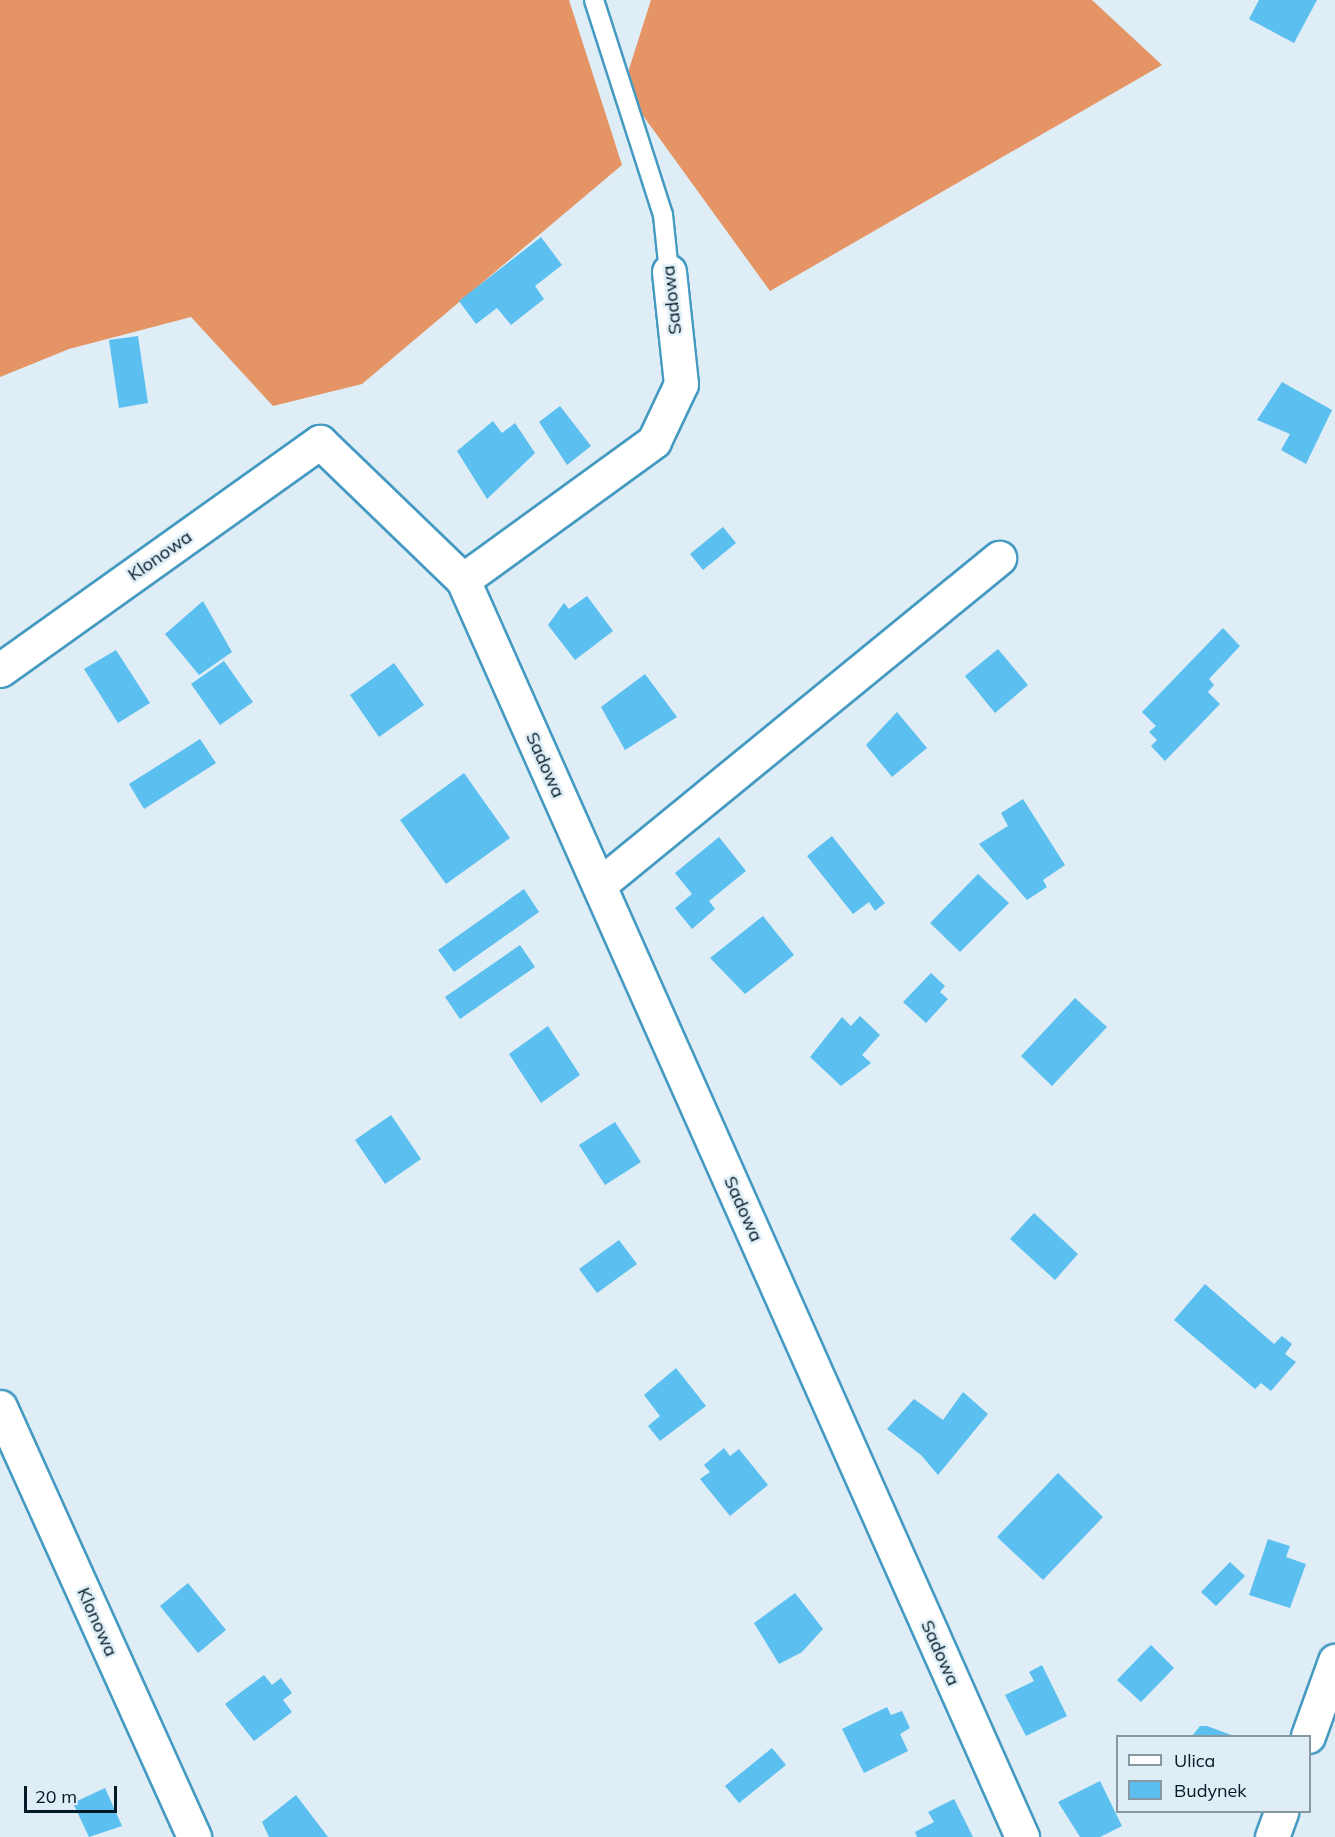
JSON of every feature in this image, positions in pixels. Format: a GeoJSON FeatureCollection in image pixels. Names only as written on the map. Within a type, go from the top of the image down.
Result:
{"type":"FeatureCollection","features":[{"type":"Feature","properties":{"kind":"street","name":"Sadowa"},"geometry":{"type":"LineString","coordinates":[[463,580],[654,441],[681,384],[669,272]]}},
{"type":"Feature","properties":{"kind":"street","name":"Sadowa"},"geometry":{"type":"LineString","coordinates":[[320,442],[463,580],[1022,1837]]}},
{"type":"Feature","properties":{"kind":"street","name":"Klonowa"},"geometry":{"type":"LineString","coordinates":[[0,670],[320,442]]}},
{"type":"Feature","properties":{"kind":"street"},"geometry":{"type":"LineString","coordinates":[[599,885],[999,558]]}},
{"type":"Feature","properties":{"kind":"street","name":"Klonowa"},"geometry":{"type":"LineString","coordinates":[[0,1407],[194,1837]]}},
{"type":"Feature","properties":{"kind":"street"},"geometry":{"type":"LineString","coordinates":[[1309,1735],[1335,1661]]}},
{"type":"Feature","properties":{"kind":"street"},"geometry":{"type":"LineString","coordinates":[[1272,1837],[1281,1813]]}},
{"type":"Feature","properties":{"kind":"lane","name":"Sadowa"},"geometry":{"type":"LineString","coordinates":[[594,0],[663,215],[669,272]]}},
{"type":"Feature","properties":{"kind":"shaded area"},"geometry":{"type":"Polygon","coordinates":[[[0,0],[569,0],[622,165],[362,384],[273,406],[191,317],[69,349],[0,377],[0,0]]]}},
{"type":"Feature","properties":{"kind":"shaded area"},"geometry":{"type":"Polygon","coordinates":[[[651,0],[1092,0],[1162,65],[770,291],[623,88],[651,0]]]}},
{"type":"Feature","properties":{"kind":"building"},"geometry":{"type":"Polygon","coordinates":[[[1259,0],[1317,0],[1294,43],[1249,19],[1259,0]]]}},
{"type":"Feature","properties":{"kind":"building"},"geometry":{"type":"Polygon","coordinates":[[[541,237],[562,265],[535,286],[544,299],[511,325],[497,308],[476,324],[459,301],[541,237]]]}},
{"type":"Feature","properties":{"kind":"building"},"geometry":{"type":"Polygon","coordinates":[[[138,336],[148,403],[119,408],[109,340],[138,336]]]}},
{"type":"Feature","properties":{"kind":"building"},"geometry":{"type":"Polygon","coordinates":[[[1282,382],[1332,410],[1306,464],[1281,450],[1290,434],[1257,420],[1282,382]]]}},
{"type":"Feature","properties":{"kind":"building"},"geometry":{"type":"Polygon","coordinates":[[[560,406],[591,446],[567,465],[539,422],[560,406]]]}},
{"type":"Feature","properties":{"kind":"building"},"geometry":{"type":"Polygon","coordinates":[[[493,421],[502,433],[515,423],[535,453],[487,499],[457,451],[493,421]]]}},
{"type":"Feature","properties":{"kind":"building"},"geometry":{"type":"Polygon","coordinates":[[[723,527],[736,543],[703,570],[690,554],[723,527]]]}},
{"type":"Feature","properties":{"kind":"building"},"geometry":{"type":"Polygon","coordinates":[[[587,596],[613,631],[575,660],[548,625],[564,603],[569,609],[587,596]]]}},
{"type":"Feature","properties":{"kind":"building"},"geometry":{"type":"Polygon","coordinates":[[[203,601],[232,652],[199,675],[165,634],[203,601]]]}},
{"type":"Feature","properties":{"kind":"building"},"geometry":{"type":"Polygon","coordinates":[[[1223,628],[1240,646],[1209,679],[1214,685],[1208,692],[1220,704],[1165,761],[1151,746],[1157,740],[1149,732],[1156,726],[1142,712],[1223,628]]]}},
{"type":"Feature","properties":{"kind":"building"},"geometry":{"type":"Polygon","coordinates":[[[998,649],[1028,685],[995,713],[965,676],[998,649]]]}},
{"type":"Feature","properties":{"kind":"building"},"geometry":{"type":"Polygon","coordinates":[[[116,650],[150,703],[118,723],[84,669],[116,650]]]}},
{"type":"Feature","properties":{"kind":"building"},"geometry":{"type":"Polygon","coordinates":[[[224,661],[253,702],[220,725],[191,684],[224,661]]]}},
{"type":"Feature","properties":{"kind":"building"},"geometry":{"type":"Polygon","coordinates":[[[394,663],[424,705],[379,737],[350,695],[394,663]]]}},
{"type":"Feature","properties":{"kind":"building"},"geometry":{"type":"Polygon","coordinates":[[[645,674],[677,717],[625,750],[601,707],[645,674]]]}},
{"type":"Feature","properties":{"kind":"building"},"geometry":{"type":"Polygon","coordinates":[[[897,712],[927,748],[892,777],[866,745],[897,712]]]}},
{"type":"Feature","properties":{"kind":"building"},"geometry":{"type":"Polygon","coordinates":[[[200,739],[216,763],[144,809],[129,784],[200,739]]]}},
{"type":"Feature","properties":{"kind":"building"},"geometry":{"type":"Polygon","coordinates":[[[464,773],[510,838],[446,884],[400,820],[464,773]]]}},
{"type":"Feature","properties":{"kind":"building"},"geometry":{"type":"Polygon","coordinates":[[[1023,799],[1065,865],[1043,880],[1047,887],[1027,900],[979,844],[1008,826],[1001,813],[1023,799]]]}},
{"type":"Feature","properties":{"kind":"building"},"geometry":{"type":"Polygon","coordinates":[[[832,836],[885,903],[875,911],[869,902],[853,914],[807,856],[832,836]]]}},
{"type":"Feature","properties":{"kind":"building"},"geometry":{"type":"Polygon","coordinates":[[[719,837],[746,871],[709,901],[715,909],[692,929],[675,908],[692,894],[675,873],[719,837]]]}},
{"type":"Feature","properties":{"kind":"building"},"geometry":{"type":"Polygon","coordinates":[[[978,874],[1009,903],[960,952],[930,923],[978,874]]]}},
{"type":"Feature","properties":{"kind":"building"},"geometry":{"type":"Polygon","coordinates":[[[524,889],[539,912],[454,972],[438,950],[524,889]]]}},
{"type":"Feature","properties":{"kind":"building"},"geometry":{"type":"Polygon","coordinates":[[[763,916],[794,955],[745,994],[710,958],[763,916]]]}},
{"type":"Feature","properties":{"kind":"building"},"geometry":{"type":"Polygon","coordinates":[[[520,945],[535,967],[460,1019],[445,997],[520,945]]]}},
{"type":"Feature","properties":{"kind":"building"},"geometry":{"type":"Polygon","coordinates":[[[931,973],[945,986],[940,992],[948,999],[926,1023],[903,1002],[931,973]]]}},
{"type":"Feature","properties":{"kind":"building"},"geometry":{"type":"Polygon","coordinates":[[[1075,998],[1107,1027],[1052,1086],[1021,1056],[1075,998]]]}},
{"type":"Feature","properties":{"kind":"building"},"geometry":{"type":"Polygon","coordinates":[[[860,1016],[880,1035],[862,1055],[871,1063],[841,1086],[810,1057],[842,1017],[851,1026],[860,1016]]]}},
{"type":"Feature","properties":{"kind":"building"},"geometry":{"type":"Polygon","coordinates":[[[548,1026],[580,1075],[541,1103],[509,1054],[548,1026]]]}},
{"type":"Feature","properties":{"kind":"building"},"geometry":{"type":"Polygon","coordinates":[[[391,1115],[421,1159],[385,1184],[355,1140],[391,1115]]]}},
{"type":"Feature","properties":{"kind":"building"},"geometry":{"type":"Polygon","coordinates":[[[615,1122],[641,1162],[605,1185],[579,1145],[615,1122]]]}},
{"type":"Feature","properties":{"kind":"building"},"geometry":{"type":"Polygon","coordinates":[[[1034,1213],[1078,1254],[1055,1280],[1010,1239],[1034,1213]]]}},
{"type":"Feature","properties":{"kind":"building"},"geometry":{"type":"Polygon","coordinates":[[[619,1240],[637,1264],[597,1293],[579,1269],[619,1240]]]}},
{"type":"Feature","properties":{"kind":"building"},"geometry":{"type":"Polygon","coordinates":[[[1205,1284],[1274,1344],[1282,1336],[1292,1344],[1285,1354],[1296,1362],[1271,1391],[1261,1383],[1255,1389],[1174,1320],[1205,1284]]]}},
{"type":"Feature","properties":{"kind":"building"},"geometry":{"type":"Polygon","coordinates":[[[676,1368],[706,1406],[660,1441],[648,1426],[660,1416],[644,1395],[676,1368]]]}},
{"type":"Feature","properties":{"kind":"building"},"geometry":{"type":"Polygon","coordinates":[[[963,1392],[988,1414],[938,1475],[921,1455],[887,1429],[914,1399],[943,1420],[963,1392]]]}},
{"type":"Feature","properties":{"kind":"building"},"geometry":{"type":"Polygon","coordinates":[[[724,1448],[730,1456],[739,1449],[768,1485],[730,1516],[700,1479],[710,1472],[704,1465],[724,1448]]]}},
{"type":"Feature","properties":{"kind":"building"},"geometry":{"type":"Polygon","coordinates":[[[1058,1473],[1103,1517],[1043,1580],[997,1537],[1058,1473]]]}},
{"type":"Feature","properties":{"kind":"building"},"geometry":{"type":"Polygon","coordinates":[[[1268,1539],[1290,1546],[1286,1557],[1306,1564],[1290,1608],[1249,1595],[1268,1539]]]}},
{"type":"Feature","properties":{"kind":"building"},"geometry":{"type":"Polygon","coordinates":[[[1230,1562],[1245,1576],[1216,1606],[1201,1592],[1230,1562]]]}},
{"type":"Feature","properties":{"kind":"building"},"geometry":{"type":"Polygon","coordinates":[[[188,1583],[226,1630],[198,1653],[160,1606],[188,1583]]]}},
{"type":"Feature","properties":{"kind":"building"},"geometry":{"type":"Polygon","coordinates":[[[795,1593],[823,1629],[802,1652],[779,1664],[754,1623],[795,1593]]]}},
{"type":"Feature","properties":{"kind":"building"},"geometry":{"type":"Polygon","coordinates":[[[1151,1645],[1174,1668],[1141,1702],[1117,1680],[1151,1645]]]}},
{"type":"Feature","properties":{"kind":"building"},"geometry":{"type":"Polygon","coordinates":[[[1042,1665],[1067,1716],[1026,1736],[1005,1695],[1034,1681],[1029,1672],[1042,1665]]]}},
{"type":"Feature","properties":{"kind":"building"},"geometry":{"type":"Polygon","coordinates":[[[264,1675],[272,1685],[281,1678],[292,1693],[283,1700],[292,1712],[254,1741],[225,1704],[264,1675]]]}},
{"type":"Feature","properties":{"kind":"building"},"geometry":{"type":"Polygon","coordinates":[[[887,1707],[891,1715],[902,1711],[910,1728],[900,1734],[908,1751],[864,1773],[842,1729],[887,1707]]]}},
{"type":"Feature","properties":{"kind":"building"},"geometry":{"type":"Polygon","coordinates":[[[1200,1726],[1207,1726],[1231,1735],[1193,1735],[1200,1726]]]}},
{"type":"Feature","properties":{"kind":"building"},"geometry":{"type":"Polygon","coordinates":[[[772,1748],[786,1765],[739,1803],[725,1786],[772,1748]]]}},
{"type":"Feature","properties":{"kind":"building"},"geometry":{"type":"Polygon","coordinates":[[[1100,1781],[1122,1826],[1100,1837],[1080,1837],[1058,1802],[1100,1781]]]}},
{"type":"Feature","properties":{"kind":"building"},"geometry":{"type":"Polygon","coordinates":[[[105,1788],[122,1826],[89,1837],[73,1803],[105,1788]]]}},
{"type":"Feature","properties":{"kind":"building"},"geometry":{"type":"Polygon","coordinates":[[[296,1795],[328,1837],[269,1837],[262,1822],[296,1795]]]}},
{"type":"Feature","properties":{"kind":"building"},"geometry":{"type":"Polygon","coordinates":[[[954,1799],[973,1837],[917,1837],[915,1832],[934,1822],[928,1812],[954,1799]]]}}]}
